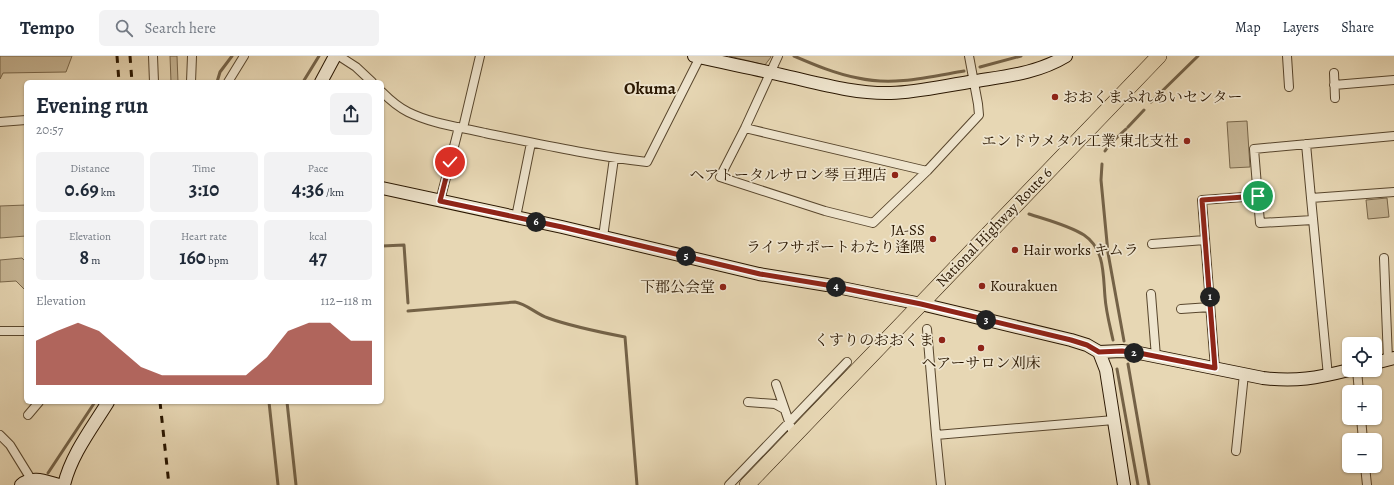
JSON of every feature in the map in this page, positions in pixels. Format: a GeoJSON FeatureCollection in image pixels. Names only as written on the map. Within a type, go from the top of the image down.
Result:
{"type":"FeatureCollection","features":[{"type":"Feature","properties":{"kind":"highway","name":"National Highway Route 6"},"geometry":{"type":"LineString","coordinates":[[747,485],[1159,56]]}},
{"type":"Feature","properties":{"kind":"street"},"geometry":{"type":"LineString","coordinates":[[153,56],[154,80]]}},
{"type":"Feature","properties":{"kind":"street"},"geometry":{"type":"LineString","coordinates":[[158,56],[159,80]]}},
{"type":"Feature","properties":{"kind":"street"},"geometry":{"type":"LineString","coordinates":[[191,80],[192,56]]}},
{"type":"Feature","properties":{"kind":"street"},"geometry":{"type":"LineString","coordinates":[[229,80],[244,56]]}},
{"type":"Feature","properties":{"kind":"street"},"geometry":{"type":"LineString","coordinates":[[322,80],[335,56]]}},
{"type":"Feature","properties":{"kind":"street"},"geometry":{"type":"LineString","coordinates":[[339,56],[352,64],[370,80]]}},
{"type":"Feature","properties":{"kind":"street"},"geometry":{"type":"LineString","coordinates":[[440,201],[480,56]]}},
{"type":"Feature","properties":{"kind":"street"},"geometry":{"type":"LineString","coordinates":[[778,56],[745,128],[720,177],[826,211],[873,223],[927,171],[979,115],[969,56]]}},
{"type":"Feature","properties":{"kind":"street"},"geometry":{"type":"LineString","coordinates":[[384,94],[397,106],[409,113],[437,122],[531,143],[614,158],[647,162],[697,57],[839,88],[862,92],[890,93],[922,90],[1033,71],[1066,56]]}},
{"type":"Feature","properties":{"kind":"street"},"geometry":{"type":"LineString","coordinates":[[1287,56],[1289,87]]}},
{"type":"Feature","properties":{"kind":"street"},"geometry":{"type":"LineString","coordinates":[[1334,73],[1334,98]]}},
{"type":"Feature","properties":{"kind":"street"},"geometry":{"type":"LineString","coordinates":[[1334,85],[1394,80]]}},
{"type":"Feature","properties":{"kind":"street"},"geometry":{"type":"LineString","coordinates":[[0,122],[24,120]]}},
{"type":"Feature","properties":{"kind":"street"},"geometry":{"type":"LineString","coordinates":[[745,128],[927,171]]}},
{"type":"Feature","properties":{"kind":"street"},"geometry":{"type":"LineString","coordinates":[[1313,220],[1260,223],[1254,149],[1394,136]]}},
{"type":"Feature","properties":{"kind":"street"},"geometry":{"type":"LineString","coordinates":[[516,217],[531,143]]}},
{"type":"Feature","properties":{"kind":"street"},"geometry":{"type":"LineString","coordinates":[[1306,144],[1328,376]]}},
{"type":"Feature","properties":{"kind":"street"},"geometry":{"type":"LineString","coordinates":[[603,237],[614,158]]}},
{"type":"Feature","properties":{"kind":"street"},"geometry":{"type":"LineString","coordinates":[[384,188],[516,217],[760,274],[827,285],[921,304],[1071,340],[1087,345],[1099,352],[1122,351],[1281,380],[1328,376],[1342,372]]}},
{"type":"Feature","properties":{"kind":"street"},"geometry":{"type":"LineString","coordinates":[[1311,198],[1394,192]]}},
{"type":"Feature","properties":{"kind":"street"},"geometry":{"type":"LineString","coordinates":[[1215,368],[1202,200],[1258,196]]}},
{"type":"Feature","properties":{"kind":"street"},"geometry":{"type":"LineString","coordinates":[[1152,244],[1205,240]]}},
{"type":"Feature","properties":{"kind":"street"},"geometry":{"type":"LineString","coordinates":[[1384,258],[1391,359]]}},
{"type":"Feature","properties":{"kind":"street"},"geometry":{"type":"LineString","coordinates":[[1151,294],[1156,357]]}},
{"type":"Feature","properties":{"kind":"street"},"geometry":{"type":"LineString","coordinates":[[1181,309],[1210,307]]}},
{"type":"Feature","properties":{"kind":"street"},"geometry":{"type":"LineString","coordinates":[[927,329],[941,485]]}},
{"type":"Feature","properties":{"kind":"street"},"geometry":{"type":"LineString","coordinates":[[0,331],[24,331]]}},
{"type":"Feature","properties":{"kind":"street"},"geometry":{"type":"LineString","coordinates":[[1099,352],[1106,370],[1124,485]]}},
{"type":"Feature","properties":{"kind":"street"},"geometry":{"type":"LineString","coordinates":[[729,485],[847,362]]}},
{"type":"Feature","properties":{"kind":"street"},"geometry":{"type":"LineString","coordinates":[[1236,451],[1244,374]]}},
{"type":"Feature","properties":{"kind":"street"},"geometry":{"type":"LineString","coordinates":[[776,384],[794,436]]}},
{"type":"Feature","properties":{"kind":"street"},"geometry":{"type":"LineString","coordinates":[[748,402],[775,404],[784,409]]}},
{"type":"Feature","properties":{"kind":"street"},"geometry":{"type":"LineString","coordinates":[[28,415],[37,404]]}},
{"type":"Feature","properties":{"kind":"street"},"geometry":{"type":"LineString","coordinates":[[64,485],[66,474],[72,461],[107,404]]}},
{"type":"Feature","properties":{"kind":"street"},"geometry":{"type":"LineString","coordinates":[[936,435],[1114,420]]}},
{"type":"Feature","properties":{"kind":"street"},"geometry":{"type":"LineString","coordinates":[[0,435],[10,445],[26,482],[59,485]]}},
{"type":"Feature","properties":{"kind":"street"},"geometry":{"type":"LineString","coordinates":[[1366,473],[1367,485]]}},
{"type":"Feature","properties":{"kind":"shaded area"},"geometry":{"type":"Polygon","coordinates":[[[0,56],[72,56],[66,72],[3,73],[0,79],[0,56]]]}},
{"type":"Feature","properties":{"kind":"shaded area"},"geometry":{"type":"Polygon","coordinates":[[[170,56],[177,56],[178,80],[171,80],[170,56]]]}},
{"type":"Feature","properties":{"kind":"shaded area"},"geometry":{"type":"Polygon","coordinates":[[[729,56],[771,56],[771,57],[765,65],[729,56]]]}},
{"type":"Feature","properties":{"kind":"shaded area"},"geometry":{"type":"Polygon","coordinates":[[[1247,121],[1250,167],[1230,168],[1227,122],[1247,121]]]}},
{"type":"Feature","properties":{"kind":"shaded area"},"geometry":{"type":"Polygon","coordinates":[[[1387,198],[1389,217],[1368,219],[1366,200],[1387,198]]]}},
{"type":"Feature","properties":{"kind":"shaded area"},"geometry":{"type":"Polygon","coordinates":[[[24,205],[24,236],[0,238],[0,206],[24,205]]]}},
{"type":"Feature","properties":{"kind":"shaded area"},"geometry":{"type":"Polygon","coordinates":[[[22,258],[24,260],[24,289],[16,281],[0,282],[0,260],[22,258]]]}},
{"type":"Feature","properties":{"kind":"waterway"},"geometry":{"type":"LineString","coordinates":[[218,80],[220,72],[232,56]]}},
{"type":"Feature","properties":{"kind":"waterway"},"geometry":{"type":"LineString","coordinates":[[304,80],[319,56]]}},
{"type":"Feature","properties":{"kind":"waterway"},"geometry":{"type":"LineString","coordinates":[[794,56],[834,72],[871,80],[911,80],[964,71]]}},
{"type":"Feature","properties":{"kind":"waterway"},"geometry":{"type":"LineString","coordinates":[[980,67],[1021,56]]}},
{"type":"Feature","properties":{"kind":"waterway"},"geometry":{"type":"LineString","coordinates":[[1151,102],[1198,56]]}},
{"type":"Feature","properties":{"kind":"waterway"},"geometry":{"type":"LineString","coordinates":[[1128,127],[1144,110]]}},
{"type":"Feature","properties":{"kind":"waterway"},"geometry":{"type":"LineString","coordinates":[[1105,151],[1110,144],[1126,129]]}},
{"type":"Feature","properties":{"kind":"waterway"},"geometry":{"type":"LineString","coordinates":[[1102,164],[1101,180],[1108,253],[1124,341]]}},
{"type":"Feature","properties":{"kind":"waterway"},"geometry":{"type":"LineString","coordinates":[[1029,214],[1078,231],[1091,241],[1096,248],[1102,263],[1106,308],[1113,340]]}},
{"type":"Feature","properties":{"kind":"waterway"},"geometry":{"type":"LineString","coordinates":[[384,246],[404,245],[408,303]]}},
{"type":"Feature","properties":{"kind":"waterway"},"geometry":{"type":"LineString","coordinates":[[408,311],[515,302],[557,321],[625,337],[637,485]]}},
{"type":"Feature","properties":{"kind":"waterway"},"geometry":{"type":"LineString","coordinates":[[1128,364],[1149,485]]}},
{"type":"Feature","properties":{"kind":"waterway"},"geometry":{"type":"LineString","coordinates":[[1117,369],[1138,485]]}},
{"type":"Feature","properties":{"kind":"waterway"},"geometry":{"type":"LineString","coordinates":[[48,473],[94,404]]}},
{"type":"Feature","properties":{"kind":"waterway"},"geometry":{"type":"LineString","coordinates":[[269,404],[278,485]]}},
{"type":"Feature","properties":{"kind":"waterway"},"geometry":{"type":"LineString","coordinates":[[287,404],[296,485]]}},
{"type":"Feature","properties":{"kind":"railway"},"geometry":{"type":"LineString","coordinates":[[117,56],[119,80]]}},
{"type":"Feature","properties":{"kind":"railway"},"geometry":{"type":"LineString","coordinates":[[130,56],[132,80]]}},
{"type":"Feature","properties":{"kind":"railway"},"geometry":{"type":"LineString","coordinates":[[160,404],[169,485]]}},
{"type":"Feature","properties":{"kind":"place","name":"おおくまふれあいセンター"},"geometry":{"type":"Point","coordinates":[1055,97]}},
{"type":"Feature","properties":{"kind":"place","name":"エンドウメタル工業 東北支社"},"geometry":{"type":"Point","coordinates":[1187,141]}},
{"type":"Feature","properties":{"kind":"place","name":"ヘアトータルサロン琴 亘理店"},"geometry":{"type":"Point","coordinates":[895,175]}},
{"type":"Feature","properties":{"kind":"place","name":"JA-SS ライフサポートわたり逢隈"},"geometry":{"type":"Point","coordinates":[933,239]}},
{"type":"Feature","properties":{"kind":"place","name":"Hair works キムラ"},"geometry":{"type":"Point","coordinates":[1015,250]}},
{"type":"Feature","properties":{"kind":"place","name":"Kourakuen"},"geometry":{"type":"Point","coordinates":[982,286]}},
{"type":"Feature","properties":{"kind":"place","name":"下郡公会堂"},"geometry":{"type":"Point","coordinates":[723,287]}},
{"type":"Feature","properties":{"kind":"place","name":"くすりのおおくま"},"geometry":{"type":"Point","coordinates":[942,340]}},
{"type":"Feature","properties":{"kind":"place","name":"ヘアーサロン刈床"},"geometry":{"type":"Point","coordinates":[981,348]}},
{"type":"Feature","properties":{"kind":"district","name":"Okuma"},"geometry":{"type":"Point","coordinates":[650,88]}},
{"type":"Feature","properties":{"kind":"route"},"geometry":{"type":"LineString","coordinates":[[450,162],[440,201],[562,227],[760,274],[827,285],[921,304],[1080,342],[1099,352],[1122,351],[1139,353],[1215,368],[1202,200],[1258,196]]}}]}
